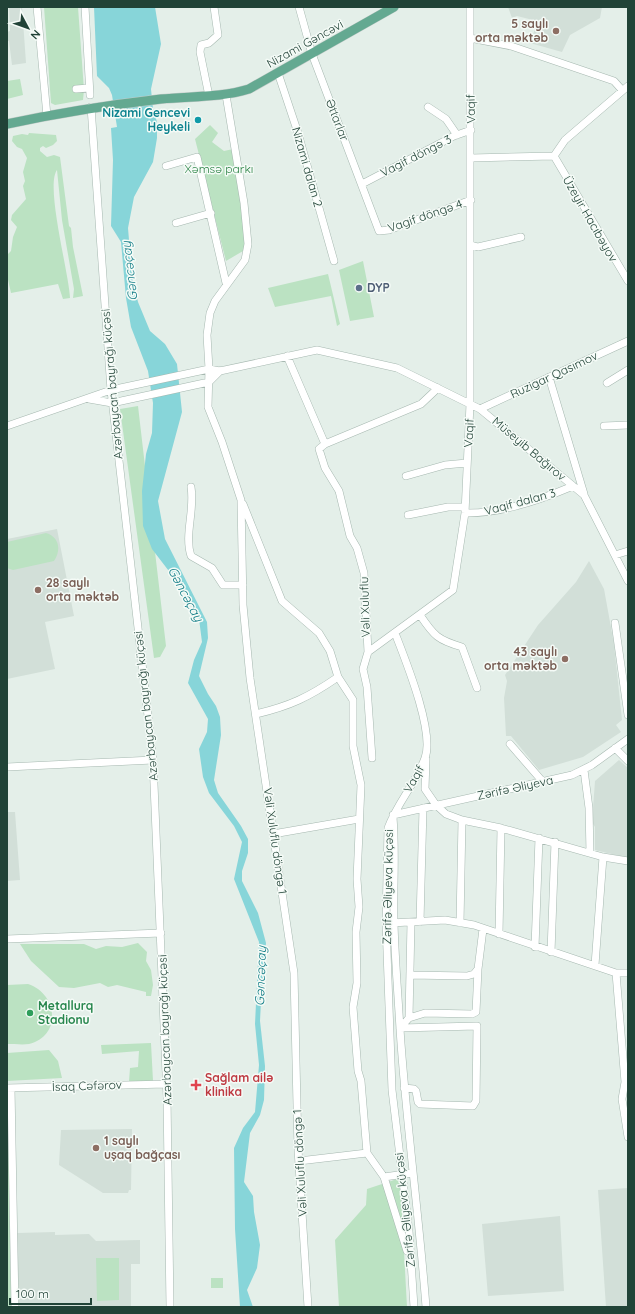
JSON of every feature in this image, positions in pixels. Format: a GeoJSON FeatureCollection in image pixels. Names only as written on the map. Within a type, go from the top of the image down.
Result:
{"type":"FeatureCollection","features":[{"type":"Feature","properties":{"kind":"main road","name":"Nizami Gəncəvi"},"geometry":{"type":"LineString","coordinates":[[207,96],[226,95],[249,90],[394,7]]}},
{"type":"Feature","properties":{"kind":"main road"},"geometry":{"type":"LineString","coordinates":[[7,124],[91,107],[162,99],[207,96]]}},
{"type":"Feature","properties":{"kind":"street"},"geometry":{"type":"LineString","coordinates":[[37,7],[47,116]]}},
{"type":"Feature","properties":{"kind":"street"},"geometry":{"type":"LineString","coordinates":[[76,89],[89,91],[85,7]]}},
{"type":"Feature","properties":{"kind":"street"},"geometry":{"type":"LineString","coordinates":[[207,96],[200,52],[201,46],[209,43],[218,35],[214,7]]}},
{"type":"Feature","properties":{"kind":"street","name":"Əttarlar"},"geometry":{"type":"LineString","coordinates":[[299,7],[312,54],[379,231]]}},
{"type":"Feature","properties":{"kind":"street","name":"Vaqif"},"geometry":{"type":"LineString","coordinates":[[393,815],[426,756],[426,738],[422,707],[396,633],[454,590],[465,510],[470,404],[470,7]]}},
{"type":"Feature","properties":{"kind":"street"},"geometry":{"type":"LineString","coordinates":[[470,38],[511,46],[537,54],[614,81],[625,88],[565,140],[554,156],[471,158]]}},
{"type":"Feature","properties":{"kind":"street","name":"Nizami dalan 2"},"geometry":{"type":"LineString","coordinates":[[278,73],[298,133],[334,261]]}},
{"type":"Feature","properties":{"kind":"street"},"geometry":{"type":"LineString","coordinates":[[209,382],[207,335],[210,313],[215,301],[226,283],[245,260],[248,244],[244,203],[226,95]]}},
{"type":"Feature","properties":{"kind":"street","name":"Azərbaycan bayrağı küçəsi"},"geometry":{"type":"LineString","coordinates":[[91,107],[110,390],[153,760],[166,1084],[170,1307]]}},
{"type":"Feature","properties":{"kind":"street"},"geometry":{"type":"LineString","coordinates":[[428,107],[446,119],[457,135]]}},
{"type":"Feature","properties":{"kind":"street","name":"Vagif döngə 3"},"geometry":{"type":"LineString","coordinates":[[362,184],[457,135],[471,130]]}},
{"type":"Feature","properties":{"kind":"street","name":"Üzeyir Hacıbəyov"},"geometry":{"type":"LineString","coordinates":[[554,156],[628,280]]}},
{"type":"Feature","properties":{"kind":"street"},"geometry":{"type":"LineString","coordinates":[[166,166],[197,157],[211,212],[226,283]]}},
{"type":"Feature","properties":{"kind":"street","name":"Vagif döngə 4"},"geometry":{"type":"LineString","coordinates":[[379,231],[389,230],[471,200]]}},
{"type":"Feature","properties":{"kind":"street"},"geometry":{"type":"LineString","coordinates":[[176,222],[211,212]]}},
{"type":"Feature","properties":{"kind":"street"},"geometry":{"type":"LineString","coordinates":[[471,245],[478,247],[521,237]]}},
{"type":"Feature","properties":{"kind":"street","name":"Ruzigar Qasımov"},"geometry":{"type":"LineString","coordinates":[[480,409],[628,341]]}},
{"type":"Feature","properties":{"kind":"street","name":"Müseyib Bağırov"},"geometry":{"type":"LineString","coordinates":[[7,426],[110,390],[209,369],[220,371],[316,350],[397,368],[480,409],[584,495],[628,581]]}},
{"type":"Feature","properties":{"kind":"street"},"geometry":{"type":"LineString","coordinates":[[288,356],[325,444],[421,404],[438,388]]}},
{"type":"Feature","properties":{"kind":"street"},"geometry":{"type":"LineString","coordinates":[[607,383],[628,370]]}},
{"type":"Feature","properties":{"kind":"street"},"geometry":{"type":"LineString","coordinates":[[87,398],[112,403],[209,382],[220,371]]}},
{"type":"Feature","properties":{"kind":"street"},"geometry":{"type":"LineString","coordinates":[[549,377],[584,495]]}},
{"type":"Feature","properties":{"kind":"street","name":"Vəli Xuluflu döngə 1"},"geometry":{"type":"LineString","coordinates":[[209,382],[208,407],[222,442],[241,500],[243,585],[250,670],[294,972],[299,1161],[308,1307]]}},
{"type":"Feature","properties":{"kind":"street"},"geometry":{"type":"LineString","coordinates":[[604,426],[628,425]]}},
{"type":"Feature","properties":{"kind":"street","name":"Vəli Xuluflu"},"geometry":{"type":"LineString","coordinates":[[325,444],[319,449],[325,468],[340,491],[350,536],[358,548],[364,572],[368,652]]}},
{"type":"Feature","properties":{"kind":"street"},"geometry":{"type":"LineString","coordinates":[[406,476],[445,465],[467,463]]}},
{"type":"Feature","properties":{"kind":"street","name":"Vaqif dalan 3"},"geometry":{"type":"LineString","coordinates":[[408,515],[448,507],[484,514],[545,498],[573,486]]}},
{"type":"Feature","properties":{"kind":"street"},"geometry":{"type":"LineString","coordinates":[[191,487],[189,540],[191,556],[212,568],[222,585],[243,585]]}},
{"type":"Feature","properties":{"kind":"street"},"geometry":{"type":"LineString","coordinates":[[241,500],[282,600],[319,633],[330,652],[338,677],[353,700],[353,746],[361,785],[357,879],[359,907],[356,932],[357,984],[353,1007],[358,1071],[361,1081],[367,1153],[384,1177],[411,1261]]}},
{"type":"Feature","properties":{"kind":"street"},"geometry":{"type":"LineString","coordinates":[[615,555],[628,551]]}},
{"type":"Feature","properties":{"kind":"street"},"geometry":{"type":"LineString","coordinates":[[420,615],[435,636],[446,643],[462,648],[477,688]]}},
{"type":"Feature","properties":{"kind":"street"},"geometry":{"type":"LineString","coordinates":[[615,623],[628,716]]}},
{"type":"Feature","properties":{"kind":"street","name":"Vəli Xuluflu"},"geometry":{"type":"LineString","coordinates":[[368,652],[396,633]]}},
{"type":"Feature","properties":{"kind":"street"},"geometry":{"type":"LineString","coordinates":[[368,652],[363,669],[367,687],[372,758]]}},
{"type":"Feature","properties":{"kind":"street"},"geometry":{"type":"LineString","coordinates":[[256,714],[284,707],[313,694],[338,677]]}},
{"type":"Feature","properties":{"kind":"street","name":"Zərifə Əliyeva"},"geometry":{"type":"LineString","coordinates":[[393,815],[572,775],[584,770],[628,739]]}},
{"type":"Feature","properties":{"kind":"street"},"geometry":{"type":"LineString","coordinates":[[510,744],[543,782]]}},
{"type":"Feature","properties":{"kind":"street"},"geometry":{"type":"LineString","coordinates":[[615,748],[628,761]]}},
{"type":"Feature","properties":{"kind":"street"},"geometry":{"type":"LineString","coordinates":[[426,756],[425,789],[436,805],[446,814],[462,820],[502,828],[590,853],[628,861]]}},
{"type":"Feature","properties":{"kind":"street"},"geometry":{"type":"LineString","coordinates":[[7,767],[153,760]]}},
{"type":"Feature","properties":{"kind":"street"},"geometry":{"type":"LineString","coordinates":[[584,770],[589,808],[590,853]]}},
{"type":"Feature","properties":{"kind":"street"},"geometry":{"type":"LineString","coordinates":[[420,922],[423,808]]}},
{"type":"Feature","properties":{"kind":"street","name":"Zərifə Əliyeva küçəsi"},"geometry":{"type":"LineString","coordinates":[[393,815],[394,923],[404,1088],[412,1173],[420,1228],[426,1307]]}},
{"type":"Feature","properties":{"kind":"street","name":"Zərifə Əliyeva küçəsi"},"geometry":{"type":"LineString","coordinates":[[393,815],[388,828],[386,923],[392,1090],[409,1232],[414,1307]]}},
{"type":"Feature","properties":{"kind":"street"},"geometry":{"type":"LineString","coordinates":[[274,834],[359,819]]}},
{"type":"Feature","properties":{"kind":"street"},"geometry":{"type":"LineString","coordinates":[[460,923],[462,820]]}},
{"type":"Feature","properties":{"kind":"street"},"geometry":{"type":"LineString","coordinates":[[499,934],[502,828]]}},
{"type":"Feature","properties":{"kind":"street"},"geometry":{"type":"LineString","coordinates":[[535,947],[539,838]]}},
{"type":"Feature","properties":{"kind":"street"},"geometry":{"type":"LineString","coordinates":[[551,952],[555,842]]}},
{"type":"Feature","properties":{"kind":"street"},"geometry":{"type":"LineString","coordinates":[[596,965],[603,856]]}},
{"type":"Feature","properties":{"kind":"street"},"geometry":{"type":"LineString","coordinates":[[386,923],[445,920],[460,923],[596,965],[616,973],[628,973]]}},
{"type":"Feature","properties":{"kind":"street"},"geometry":{"type":"LineString","coordinates":[[409,1018],[411,922]]}},
{"type":"Feature","properties":{"kind":"street"},"geometry":{"type":"LineString","coordinates":[[400,1028],[409,1018],[425,1013],[472,1014],[476,1012],[478,969],[483,929]]}},
{"type":"Feature","properties":{"kind":"street"},"geometry":{"type":"LineString","coordinates":[[7,939],[161,933]]}},
{"type":"Feature","properties":{"kind":"street"},"geometry":{"type":"LineString","coordinates":[[410,975],[467,976],[474,974],[478,969]]}},
{"type":"Feature","properties":{"kind":"street"},"geometry":{"type":"LineString","coordinates":[[616,973],[625,1082],[622,1099],[628,1138]]}},
{"type":"Feature","properties":{"kind":"street"},"geometry":{"type":"LineString","coordinates":[[400,1028],[477,1026],[476,1101],[473,1106],[423,1104],[418,1102],[416,1091],[414,1089],[404,1088]]}},
{"type":"Feature","properties":{"kind":"street","name":"İsaq Cəfərov"},"geometry":{"type":"LineString","coordinates":[[9,1088],[166,1084]]}},
{"type":"Feature","properties":{"kind":"street"},"geometry":{"type":"LineString","coordinates":[[9,1088],[15,1307]]}},
{"type":"Feature","properties":{"kind":"street"},"geometry":{"type":"LineString","coordinates":[[299,1161],[367,1153]]}},
{"type":"Feature","properties":{"kind":"street"},"geometry":{"type":"LineString","coordinates":[[384,1177],[412,1173]]}},
{"type":"Feature","properties":{"kind":"shaded area"},"geometry":{"type":"Polygon","coordinates":[[[9,7],[22,7],[26,63],[12,65],[9,41],[7,41],[7,32],[10,31],[9,7]]]}},
{"type":"Feature","properties":{"kind":"shaded area","name":"5 saylı orta məktəb"},"geometry":{"type":"Polygon","coordinates":[[[508,7],[602,7],[600,18],[570,35],[562,52],[530,43],[536,26],[529,19],[517,16],[512,18],[508,7]]]}},
{"type":"Feature","properties":{"kind":"shaded area","name":"28 saylı orta məktəb"},"geometry":{"type":"Polygon","coordinates":[[[57,529],[74,616],[45,622],[55,669],[7,679],[7,539],[57,529]]]}},
{"type":"Feature","properties":{"kind":"shaded area","name":"43 saylı orta məktəb"},"geometry":{"type":"Polygon","coordinates":[[[589,561],[604,589],[614,644],[622,720],[616,725],[621,732],[583,757],[539,770],[511,736],[506,736],[504,698],[507,681],[505,675],[538,625],[576,582],[589,561]]]}},
{"type":"Feature","properties":{"kind":"shaded area"},"geometry":{"type":"Polygon","coordinates":[[[619,760],[628,768],[628,858],[595,850],[595,827],[592,822],[595,781],[619,760]]]}},
{"type":"Feature","properties":{"kind":"shaded area"},"geometry":{"type":"Polygon","coordinates":[[[7,812],[15,812],[20,880],[7,881],[7,812]]]}},
{"type":"Feature","properties":{"kind":"shaded area","name":"1 saylı uşaq bağçası"},"geometry":{"type":"Polygon","coordinates":[[[132,1129],[131,1190],[129,1190],[128,1193],[103,1193],[59,1165],[61,1130],[132,1129]]]}},
{"type":"Feature","properties":{"kind":"shaded area"},"geometry":{"type":"Polygon","coordinates":[[[628,1188],[628,1307],[606,1307],[598,1190],[628,1188]]]}},
{"type":"Feature","properties":{"kind":"shaded area"},"geometry":{"type":"Polygon","coordinates":[[[560,1216],[564,1291],[488,1296],[482,1224],[560,1216]]]}},
{"type":"Feature","properties":{"kind":"shaded area"},"geometry":{"type":"Polygon","coordinates":[[[55,1232],[55,1235],[89,1234],[96,1241],[140,1240],[140,1264],[131,1264],[131,1307],[19,1307],[17,1233],[55,1232]]]}},
{"type":"Feature","properties":{"kind":"green space"},"geometry":{"type":"Polygon","coordinates":[[[44,7],[78,7],[84,90],[83,100],[55,105],[51,103],[44,7]]]}},
{"type":"Feature","properties":{"kind":"green space"},"geometry":{"type":"Polygon","coordinates":[[[20,79],[23,95],[7,99],[7,81],[20,79]]]}},
{"type":"Feature","properties":{"kind":"green space","name":"Xəmsə parkı"},"geometry":{"type":"Polygon","coordinates":[[[210,125],[218,133],[212,142],[224,151],[233,149],[246,244],[243,251],[226,261],[195,139],[210,125]]]}},
{"type":"Feature","properties":{"kind":"green space"},"geometry":{"type":"Polygon","coordinates":[[[29,133],[56,135],[57,141],[53,145],[46,148],[43,146],[40,148],[40,151],[47,157],[54,155],[60,157],[69,226],[71,228],[73,247],[83,296],[73,298],[74,289],[62,220],[57,170],[54,179],[54,193],[70,298],[63,299],[58,284],[11,293],[7,275],[7,255],[11,251],[13,237],[17,227],[11,220],[12,215],[26,199],[23,186],[25,181],[23,172],[27,158],[22,149],[17,147],[12,141],[13,136],[22,134],[28,135],[29,133]]]}},
{"type":"Feature","properties":{"kind":"green space"},"geometry":{"type":"Polygon","coordinates":[[[363,261],[374,317],[350,321],[339,270],[363,261]]]}},
{"type":"Feature","properties":{"kind":"green space"},"geometry":{"type":"Polygon","coordinates":[[[328,274],[340,324],[337,326],[331,296],[275,307],[268,288],[328,274]]]}},
{"type":"Feature","properties":{"kind":"green space"},"geometry":{"type":"Polygon","coordinates":[[[138,406],[166,646],[160,657],[154,658],[120,409],[138,406]]]}},
{"type":"Feature","properties":{"kind":"green space"},"geometry":{"type":"Polygon","coordinates":[[[46,533],[51,535],[57,541],[58,553],[54,561],[13,570],[7,568],[7,542],[46,533]]]}},
{"type":"Feature","properties":{"kind":"green space"},"geometry":{"type":"Polygon","coordinates":[[[138,943],[147,952],[146,961],[151,970],[153,985],[151,996],[146,996],[146,992],[117,985],[108,987],[100,983],[74,988],[59,987],[31,961],[20,944],[84,944],[96,949],[106,946],[122,947],[138,943]]]}},
{"type":"Feature","properties":{"kind":"green space","name":"Metallurq Stadionu"},"geometry":{"type":"Polygon","coordinates":[[[28,984],[38,989],[45,996],[50,1005],[52,1015],[51,1024],[47,1033],[40,1040],[29,1044],[7,1044],[7,985],[28,984]]]}},
{"type":"Feature","properties":{"kind":"green space"},"geometry":{"type":"Polygon","coordinates":[[[151,1043],[153,1081],[129,1082],[130,1068],[138,1067],[139,1051],[102,1054],[101,1045],[151,1043]]]}},
{"type":"Feature","properties":{"kind":"green space"},"geometry":{"type":"Polygon","coordinates":[[[49,1050],[58,1061],[62,1078],[7,1081],[7,1053],[49,1050]]]}},
{"type":"Feature","properties":{"kind":"green space"},"geometry":{"type":"Polygon","coordinates":[[[8,1091],[11,1307],[7,1307],[8,1091]]]}},
{"type":"Feature","properties":{"kind":"green space"},"geometry":{"type":"Polygon","coordinates":[[[400,1178],[407,1307],[339,1307],[335,1240],[366,1205],[367,1189],[400,1178]]]}},
{"type":"Feature","properties":{"kind":"green space"},"geometry":{"type":"Polygon","coordinates":[[[96,1258],[119,1258],[119,1300],[97,1301],[96,1258]]]}},
{"type":"Feature","properties":{"kind":"green space"},"geometry":{"type":"Polygon","coordinates":[[[211,1278],[223,1278],[223,1288],[211,1288],[211,1278]]]}},
{"type":"Feature","properties":{"kind":"water","name":"Gəncəçay"},"geometry":{"type":"Polygon","coordinates":[[[94,7],[155,7],[161,44],[151,89],[153,109],[157,122],[157,138],[153,162],[134,197],[128,228],[132,276],[138,302],[150,331],[165,344],[177,364],[182,412],[158,501],[165,539],[207,622],[208,638],[199,676],[216,706],[220,717],[221,735],[214,780],[218,793],[241,826],[248,839],[248,853],[242,871],[242,881],[258,913],[266,943],[260,1021],[265,1066],[264,1100],[260,1115],[250,1133],[244,1182],[253,1196],[254,1212],[260,1245],[257,1268],[247,1290],[253,1307],[240,1307],[235,1229],[234,1148],[243,1128],[255,1112],[259,1065],[255,1024],[259,942],[234,879],[242,842],[234,826],[209,793],[203,777],[199,749],[207,732],[208,719],[188,683],[194,660],[202,642],[199,619],[188,596],[152,549],[143,526],[142,491],[146,454],[152,433],[153,403],[148,371],[131,327],[126,298],[121,242],[111,226],[113,160],[111,128],[117,127],[112,95],[109,88],[97,76],[94,7]]]}},
{"type":"Feature","properties":{"kind":"place","name":"5 saylı orta məktəb"},"geometry":{"type":"Point","coordinates":[556,31]}},
{"type":"Feature","properties":{"kind":"place","name":"Nizami Gencevi Heykeli"},"geometry":{"type":"Point","coordinates":[198,120]}},
{"type":"Feature","properties":{"kind":"place","name":"DYP"},"geometry":{"type":"Point","coordinates":[359,288]}},
{"type":"Feature","properties":{"kind":"place","name":"28 saylı orta məktəb"},"geometry":{"type":"Point","coordinates":[38,590]}},
{"type":"Feature","properties":{"kind":"place","name":"43 saylı orta məktəb"},"geometry":{"type":"Point","coordinates":[565,659]}},
{"type":"Feature","properties":{"kind":"place","name":"Metallurq Stadionu"},"geometry":{"type":"Point","coordinates":[30,1013]}},
{"type":"Feature","properties":{"kind":"place","name":"Sağlam ailə klinika"},"geometry":{"type":"Point","coordinates":[196,1085]}},
{"type":"Feature","properties":{"kind":"place","name":"1 saylı uşaq bağçası"},"geometry":{"type":"Point","coordinates":[96,1148]}}]}
